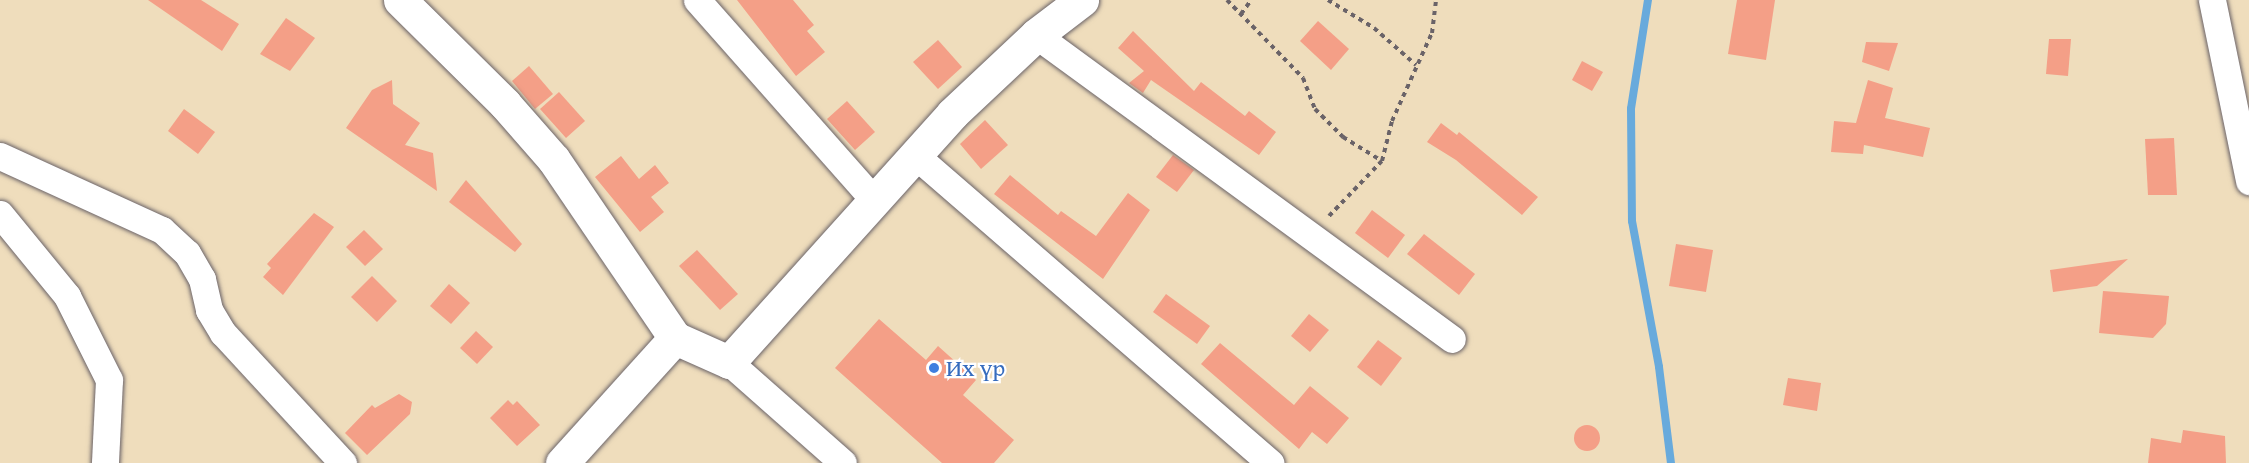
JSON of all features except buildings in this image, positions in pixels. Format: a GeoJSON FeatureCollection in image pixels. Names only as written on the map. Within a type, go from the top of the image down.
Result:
{"type":"FeatureCollection","features":[{"type":"Feature","properties":{"kind":"street"},"geometry":{"type":"LineString","coordinates":[[400,0],[505,104],[554,160],[675,338],[729,362],[843,463]]}},
{"type":"Feature","properties":{"kind":"street"},"geometry":{"type":"LineString","coordinates":[[697,0],[875,201]]}},
{"type":"Feature","properties":{"kind":"street"},"geometry":{"type":"LineString","coordinates":[[729,362],[952,114],[1036,35],[1082,0]]}},
{"type":"Feature","properties":{"kind":"street"},"geometry":{"type":"LineString","coordinates":[[2212,0],[2249,181]]}},
{"type":"Feature","properties":{"kind":"street"},"geometry":{"type":"LineString","coordinates":[[1036,35],[1317,238],[1452,339]]}},
{"type":"Feature","properties":{"kind":"street"},"geometry":{"type":"LineString","coordinates":[[0,156],[162,230],[187,253],[202,279],[209,310],[223,333],[343,463]]}},
{"type":"Feature","properties":{"kind":"street"},"geometry":{"type":"LineString","coordinates":[[916,156],[1270,463]]}},
{"type":"Feature","properties":{"kind":"street"},"geometry":{"type":"LineString","coordinates":[[0,214],[67,296],[109,380],[105,463]]}},
{"type":"Feature","properties":{"kind":"street"},"geometry":{"type":"LineString","coordinates":[[562,463],[675,338]]}},
{"type":"Feature","properties":{"kind":"path"},"geometry":{"type":"LineString","coordinates":[[1227,0],[1303,78],[1315,109],[1343,137],[1382,161]]}},
{"type":"Feature","properties":{"kind":"path"},"geometry":{"type":"LineString","coordinates":[[1241,14],[1251,0]]}},
{"type":"Feature","properties":{"kind":"path"},"geometry":{"type":"LineString","coordinates":[[1328,0],[1374,28],[1416,65]]}},
{"type":"Feature","properties":{"kind":"path"},"geometry":{"type":"LineString","coordinates":[[1317,238],[1333,209],[1382,161],[1392,120],[1432,33],[1436,0]]}},
{"type":"Feature","properties":{"kind":"waterway"},"geometry":{"type":"LineString","coordinates":[[1648,0],[1631,109],[1632,221],[1659,367],[1671,463]]}},
{"type":"Feature","properties":{"kind":"place","name":"Их үр"},"geometry":{"type":"Point","coordinates":[934,368]}}]}
